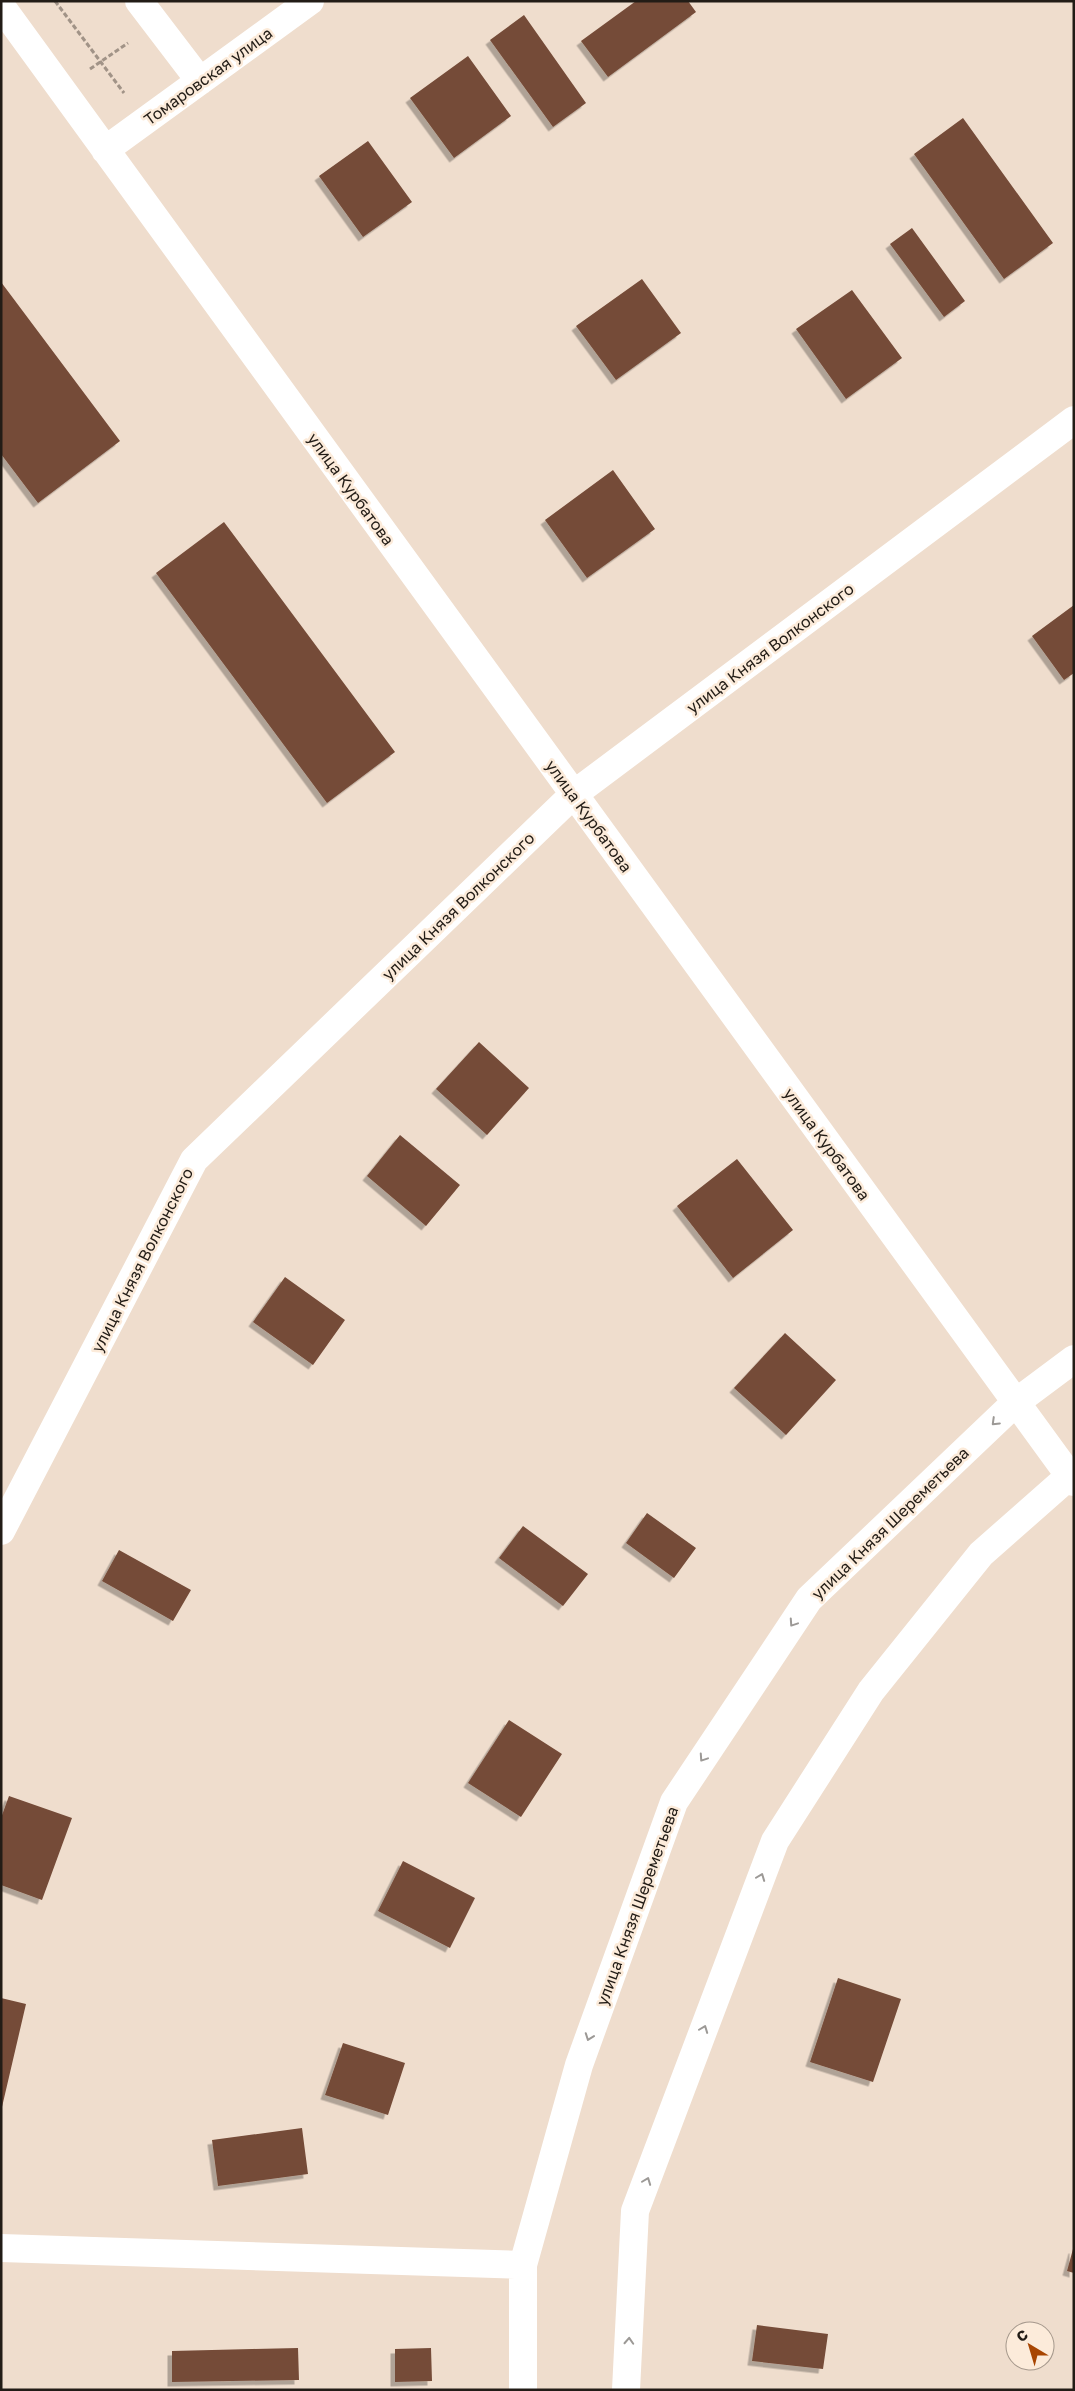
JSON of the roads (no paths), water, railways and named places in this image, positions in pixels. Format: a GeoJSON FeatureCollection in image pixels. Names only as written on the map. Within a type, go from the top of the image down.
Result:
{"type":"FeatureCollection","features":[{"type":"Feature","properties":{"kind":"street"},"geometry":{"type":"LineString","coordinates":[[139,1],[200,81]]}},
{"type":"Feature","properties":{"kind":"street","name":"Томаровская улица"},"geometry":{"type":"LineString","coordinates":[[105,150],[310,1]]}},
{"type":"Feature","properties":{"kind":"street","name":"улица Курбатова"},"geometry":{"type":"LineString","coordinates":[[1,6],[1015,1403],[1072,1476]]}},
{"type":"Feature","properties":{"kind":"street","name":"улица Князя Волконского"},"geometry":{"type":"LineString","coordinates":[[1,1531],[194,1160],[574,794],[1074,420]]}},
{"type":"Feature","properties":{"kind":"street","name":"улица Князя Шереметьева"},"geometry":{"type":"LineString","coordinates":[[523,2390],[523,2266],[579,2065],[674,1802],[809,1599],[1015,1403],[1074,1359]]}},
{"type":"Feature","properties":{"kind":"street"},"geometry":{"type":"LineString","coordinates":[[626,2390],[635,2211],[775,1841],[871,1690],[981,1554],[1072,1476]]}},
{"type":"Feature","properties":{"kind":"street"},"geometry":{"type":"LineString","coordinates":[[1,2248],[523,2266]]}}]}
